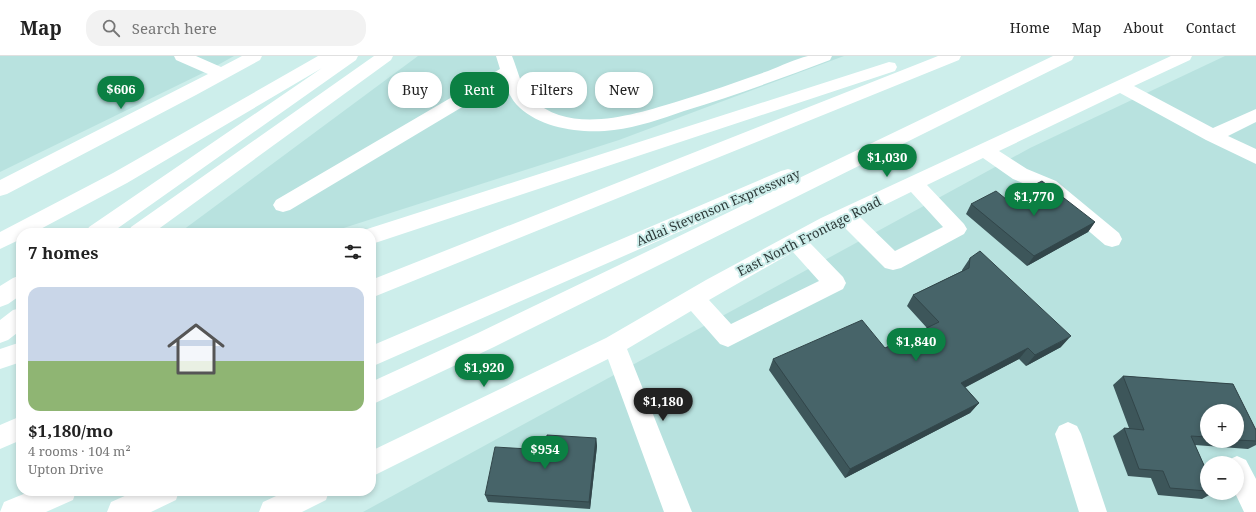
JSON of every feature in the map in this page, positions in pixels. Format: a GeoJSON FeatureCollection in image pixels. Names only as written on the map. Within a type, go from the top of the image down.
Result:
{"type":"FeatureCollection","features":[{"type":"Feature","properties":{"kind":"main road"},"geometry":{"type":"LineString","coordinates":[[182,56],[220,74]]}},
{"type":"Feature","properties":{"kind":"main road"},"geometry":{"type":"LineString","coordinates":[[0,189],[254,56]]}},
{"type":"Feature","properties":{"kind":"main road"},"geometry":{"type":"LineString","coordinates":[[25,228],[120,178],[330,56]]}},
{"type":"Feature","properties":{"kind":"main road"},"geometry":{"type":"LineString","coordinates":[[103,228],[350,56]]}},
{"type":"Feature","properties":{"kind":"main road"},"geometry":{"type":"LineString","coordinates":[[145,228],[385,56]]}},
{"type":"Feature","properties":{"kind":"main road"},"geometry":{"type":"LineString","coordinates":[[283,205],[507,64],[515,87],[525,102],[536,111],[554,118],[575,123],[606,125],[646,117],[719,95],[824,56]]}},
{"type":"Feature","properties":{"kind":"main road"},"geometry":{"type":"LineString","coordinates":[[376,234],[923,56]]}},
{"type":"Feature","properties":{"kind":"main road"},"geometry":{"type":"LineString","coordinates":[[376,286],[953,56]]}},
{"type":"Feature","properties":{"kind":"main road"},"geometry":{"type":"LineString","coordinates":[[376,392],[1066,56]]}},
{"type":"Feature","properties":{"kind":"main road","name":"Adlai Stevenson Expressway"},"geometry":{"type":"LineString","coordinates":[[376,355],[1066,56]]}},
{"type":"Feature","properties":{"kind":"main road","name":"East North Frontage Road"},"geometry":{"type":"LineString","coordinates":[[376,462],[614,345],[693,298],[845,215],[1184,56]]}},
{"type":"Feature","properties":{"kind":"main road"},"geometry":{"type":"LineString","coordinates":[[1120,86],[1213,136],[1256,157]]}},
{"type":"Feature","properties":{"kind":"main road"},"geometry":{"type":"LineString","coordinates":[[1213,136],[1256,115]]}},
{"type":"Feature","properties":{"kind":"main road"},"geometry":{"type":"LineString","coordinates":[[984,150],[1020,174],[1050,186],[1112,239]]}},
{"type":"Feature","properties":{"kind":"main road"},"geometry":{"type":"LineString","coordinates":[[845,215],[893,262],[957,229],[914,183]]}},
{"type":"Feature","properties":{"kind":"main road"},"geometry":{"type":"LineString","coordinates":[[0,241],[16,233]]}},
{"type":"Feature","properties":{"kind":"main road"},"geometry":{"type":"LineString","coordinates":[[693,298],[728,337],[835,283],[796,241]]}},
{"type":"Feature","properties":{"kind":"main road"},"geometry":{"type":"LineString","coordinates":[[0,298],[16,287]]}},
{"type":"Feature","properties":{"kind":"main road"},"geometry":{"type":"LineString","coordinates":[[0,333],[16,322]]}},
{"type":"Feature","properties":{"kind":"main road"},"geometry":{"type":"LineString","coordinates":[[614,345],[678,512]]}},
{"type":"Feature","properties":{"kind":"main road"},"geometry":{"type":"LineString","coordinates":[[0,359],[16,354]]}},
{"type":"Feature","properties":{"kind":"main road"},"geometry":{"type":"LineString","coordinates":[[0,437],[16,430]]}},
{"type":"Feature","properties":{"kind":"main road"},"geometry":{"type":"LineString","coordinates":[[1068,434],[1093,512]]}},
{"type":"Feature","properties":{"kind":"main road"},"geometry":{"type":"LineString","coordinates":[[1244,483],[1256,508]]}},
{"type":"Feature","properties":{"kind":"main road"},"geometry":{"type":"LineString","coordinates":[[14,512],[51,496]]}},
{"type":"Feature","properties":{"kind":"main road"},"geometry":{"type":"LineString","coordinates":[[121,512],[155,496]]}},
{"type":"Feature","properties":{"kind":"main road"},"geometry":{"type":"LineString","coordinates":[[273,512],[306,496]]}},
{"type":"Feature","properties":{"kind":"shaded area"},"geometry":{"type":"Polygon","coordinates":[[[0,56],[234,56],[209,70],[0,172],[0,56]]]}},
{"type":"Feature","properties":{"kind":"shaded area"},"geometry":{"type":"Polygon","coordinates":[[[418,56],[844,56],[619,140],[344,228],[186,228],[388,78],[388,108],[442,108],[442,72],[396,72],[418,56]]]}},
{"type":"Feature","properties":{"kind":"shaded area"},"geometry":{"type":"Polygon","coordinates":[[[1225,56],[1256,56],[1256,512],[363,512],[1030,148],[1225,56]]]}},
{"type":"Feature","properties":{"kind":"building"},"geometry":{"type":"Polygon","coordinates":[[[1042,181],[1095,222],[1034,256],[971,204],[996,191],[1006,199],[1042,181]]]}},
{"type":"Feature","properties":{"kind":"building"},"geometry":{"type":"Polygon","coordinates":[[[980,251],[1071,336],[1035,355],[1028,348],[961,383],[979,403],[850,469],[773,359],[862,320],[885,348],[939,322],[913,295],[969,268],[970,258],[980,251]]]}},
{"type":"Feature","properties":{"kind":"building"},"geometry":{"type":"Polygon","coordinates":[[[1123,376],[1233,384],[1243,404],[1200,404],[1200,437],[1191,436],[1200,456],[1200,490],[1170,488],[1163,471],[1139,469],[1124,428],[1144,430],[1123,376]]]}},
{"type":"Feature","properties":{"kind":"building"},"geometry":{"type":"Polygon","coordinates":[[[1244,406],[1256,430],[1256,441],[1244,440],[1244,406]]]}},
{"type":"Feature","properties":{"kind":"building"},"geometry":{"type":"Polygon","coordinates":[[[547,435],[596,438],[589,502],[485,495],[495,447],[545,450],[547,435]]]}}]}
